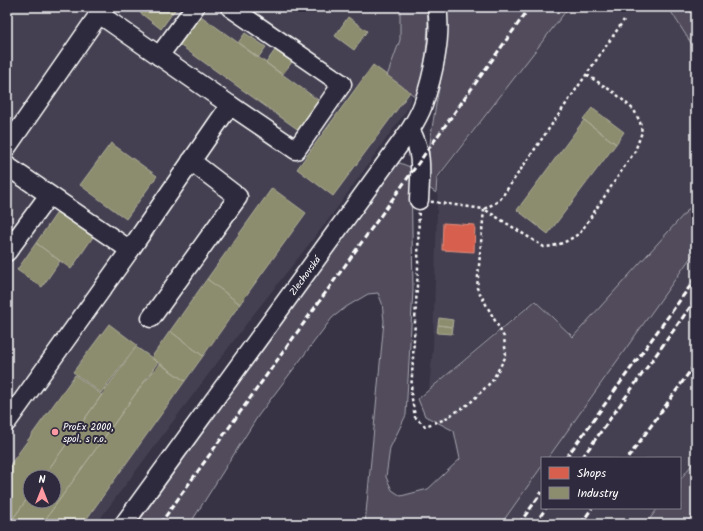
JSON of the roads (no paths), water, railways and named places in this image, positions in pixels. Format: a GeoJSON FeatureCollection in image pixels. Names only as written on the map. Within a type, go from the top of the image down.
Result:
{"type":"FeatureCollection","features":[{"type":"Feature","properties":{"kind":"street"},"geometry":{"type":"LineString","coordinates":[[159,56],[195,7]]}},
{"type":"Feature","properties":{"kind":"street"},"geometry":{"type":"LineString","coordinates":[[7,147],[101,11],[159,56],[296,150],[342,84],[230,7]]}},
{"type":"Feature","properties":{"kind":"street","name":"Zlechovská"},"geometry":{"type":"LineString","coordinates":[[124,524],[410,130],[423,106],[433,70],[438,32],[437,7]]}},
{"type":"Feature","properties":{"kind":"street"},"geometry":{"type":"LineString","coordinates":[[7,422],[130,250],[230,105]]}},
{"type":"Feature","properties":{"kind":"street"},"geometry":{"type":"LineString","coordinates":[[410,130],[415,138],[421,158],[419,200]]}},
{"type":"Feature","properties":{"kind":"street"},"geometry":{"type":"LineString","coordinates":[[151,318],[238,198],[191,161]]}},
{"type":"Feature","properties":{"kind":"street"},"geometry":{"type":"LineString","coordinates":[[7,166],[130,250]]}},
{"type":"Feature","properties":{"kind":"street"},"geometry":{"type":"LineString","coordinates":[[7,252],[49,195]]}},
{"type":"Feature","properties":{"kind":"railway"},"geometry":{"type":"LineString","coordinates":[[160,524],[530,7]]}},
{"type":"Feature","properties":{"kind":"railway"},"geometry":{"type":"LineString","coordinates":[[567,457],[696,278]]}},
{"type":"Feature","properties":{"kind":"railway"},"geometry":{"type":"LineString","coordinates":[[583,457],[696,299]]}},
{"type":"Feature","properties":{"kind":"railway"},"geometry":{"type":"LineString","coordinates":[[629,457],[696,363]]}},
{"type":"Feature","properties":{"kind":"railway"},"geometry":{"type":"LineString","coordinates":[[519,524],[541,493]]}},
{"type":"Feature","properties":{"kind":"railway"},"geometry":{"type":"LineString","coordinates":[[535,524],[545,509]]}},
{"type":"Feature","properties":{"kind":"railway"},"geometry":{"type":"LineString","coordinates":[[581,524],[591,509]]}},
{"type":"Feature","properties":{"kind":"place","name":"ProEx 2000, spol. s r.o."},"geometry":{"type":"Point","coordinates":[55,432]}}]}
